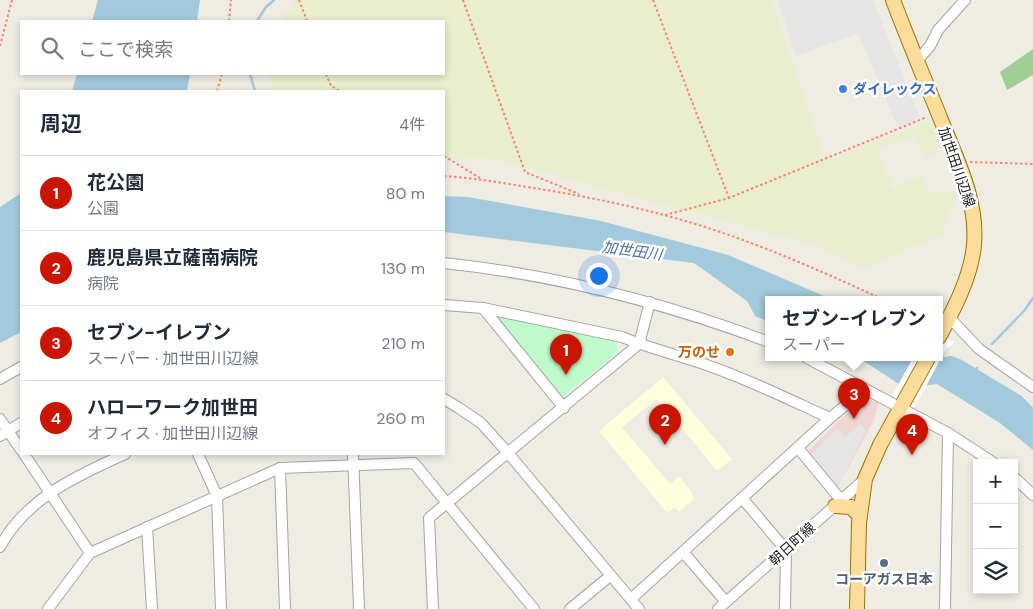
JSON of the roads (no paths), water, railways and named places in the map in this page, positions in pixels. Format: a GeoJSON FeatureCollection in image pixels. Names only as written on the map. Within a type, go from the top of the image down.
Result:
{"type":"FeatureCollection","features":[{"type":"Feature","properties":{"kind":"main road","name":"加世田川辺線"},"geometry":{"type":"LineString","coordinates":[[893,0],[958,162],[972,206],[974,245],[971,262],[950,318],[943,330]]}},
{"type":"Feature","properties":{"kind":"main road"},"geometry":{"type":"LineString","coordinates":[[858,609],[860,516],[865,479],[880,445],[926,361]]}},
{"type":"Feature","properties":{"kind":"main road"},"geometry":{"type":"LineString","coordinates":[[838,503],[851,507],[860,516]]}},
{"type":"Feature","properties":{"kind":"street"},"geometry":{"type":"LineString","coordinates":[[917,62],[930,46],[938,30],[965,0]]}},
{"type":"Feature","properties":{"kind":"street"},"geometry":{"type":"LineString","coordinates":[[445,263],[569,282],[650,302],[718,322],[765,340]]}},
{"type":"Feature","properties":{"kind":"street"},"geometry":{"type":"LineString","coordinates":[[433,609],[430,518],[639,344],[650,302]]}},
{"type":"Feature","properties":{"kind":"street"},"geometry":{"type":"LineString","coordinates":[[445,305],[482,308],[622,336],[639,344],[704,364],[766,388],[830,418]]}},
{"type":"Feature","properties":{"kind":"street"},"geometry":{"type":"LineString","coordinates":[[482,308],[564,408]]}},
{"type":"Feature","properties":{"kind":"street"},"geometry":{"type":"LineString","coordinates":[[950,318],[979,348],[1033,387]]}},
{"type":"Feature","properties":{"kind":"street"},"geometry":{"type":"LineString","coordinates":[[813,361],[865,389],[903,403],[988,459]]}},
{"type":"Feature","properties":{"kind":"street"},"geometry":{"type":"LineString","coordinates":[[0,379],[20,368]]}},
{"type":"Feature","properties":{"kind":"street"},"geometry":{"type":"LineString","coordinates":[[631,599],[830,418],[865,389]]}},
{"type":"Feature","properties":{"kind":"street"},"geometry":{"type":"LineString","coordinates":[[445,401],[481,424],[508,453],[639,609]]}},
{"type":"Feature","properties":{"kind":"street"},"geometry":{"type":"LineString","coordinates":[[0,419],[4,433],[20,449]]}},
{"type":"Feature","properties":{"kind":"street"},"geometry":{"type":"LineString","coordinates":[[4,433],[20,423]]}},
{"type":"Feature","properties":{"kind":"street"},"geometry":{"type":"LineString","coordinates":[[945,609],[948,433]]}},
{"type":"Feature","properties":{"kind":"street"},"geometry":{"type":"LineString","coordinates":[[798,448],[838,503]]}},
{"type":"Feature","properties":{"kind":"street"},"geometry":{"type":"LineString","coordinates":[[25,455],[90,553]]}},
{"type":"Feature","properties":{"kind":"street"},"geometry":{"type":"LineString","coordinates":[[0,547],[20,519],[50,493],[80,474],[123,455]]}},
{"type":"Feature","properties":{"kind":"street"},"geometry":{"type":"LineString","coordinates":[[198,455],[217,496],[221,609]]}},
{"type":"Feature","properties":{"kind":"street"},"geometry":{"type":"LineString","coordinates":[[353,455],[359,609]]}},
{"type":"Feature","properties":{"kind":"street"},"geometry":{"type":"LineString","coordinates":[[48,609],[90,553],[280,468],[414,463],[534,609]]}},
{"type":"Feature","properties":{"kind":"street"},"geometry":{"type":"LineString","coordinates":[[280,468],[285,609]]}},
{"type":"Feature","properties":{"kind":"street","name":"朝日町線"},"geometry":{"type":"LineString","coordinates":[[722,606],[865,479]]}},
{"type":"Feature","properties":{"kind":"street"},"geometry":{"type":"LineString","coordinates":[[1018,481],[1033,495]]}},
{"type":"Feature","properties":{"kind":"street"},"geometry":{"type":"LineString","coordinates":[[742,498],[786,550],[785,609]]}},
{"type":"Feature","properties":{"kind":"street"},"geometry":{"type":"LineString","coordinates":[[147,528],[152,609]]}},
{"type":"Feature","properties":{"kind":"street"},"geometry":{"type":"LineString","coordinates":[[683,552],[722,606]]}},
{"type":"Feature","properties":{"kind":"street"},"geometry":{"type":"LineString","coordinates":[[570,609],[610,576]]}},
{"type":"Feature","properties":{"kind":"water"},"geometry":{"type":"Polygon","coordinates":[[[98,0],[200,0],[197,20],[92,20],[98,0]]]}},
{"type":"Feature","properties":{"kind":"water"},"geometry":{"type":"Polygon","coordinates":[[[77,75],[190,75],[187,90],[72,90],[77,75]]]}},
{"type":"Feature","properties":{"kind":"water"},"geometry":{"type":"Polygon","coordinates":[[[20,194],[20,333],[0,343],[0,207],[20,194]]]}},
{"type":"Feature","properties":{"kind":"water"},"geometry":{"type":"Polygon","coordinates":[[[445,196],[468,197],[601,221],[728,255],[824,296],[765,296],[765,320],[755,316],[747,301],[694,263],[445,232],[445,196]]]}},
{"type":"Feature","properties":{"kind":"water"},"geometry":{"type":"Polygon","coordinates":[[[943,356],[1033,419],[1033,450],[1000,423],[937,384],[905,388],[864,361],[943,361],[943,356]]]}},
{"type":"Feature","properties":{"kind":"waterway"},"geometry":{"type":"LineString","coordinates":[[258,20],[266,7],[274,0]]}},
{"type":"Feature","properties":{"kind":"waterway"},"geometry":{"type":"LineString","coordinates":[[250,75],[255,90]]}},
{"type":"Feature","properties":{"kind":"waterway"},"geometry":{"type":"LineString","coordinates":[[992,344],[1024,311],[1033,298]]}},
{"type":"Feature","properties":{"kind":"waterway","name":"加世田川"},"geometry":{"type":"LineString","coordinates":[[950,364],[1016,402],[1033,419]]}},
{"type":"Feature","properties":{"kind":"waterway"},"geometry":{"type":"LineString","coordinates":[[972,375],[977,368]]}},
{"type":"Feature","properties":{"kind":"place","name":"ダイレックス"},"geometry":{"type":"Point","coordinates":[843,89]}},
{"type":"Feature","properties":{"kind":"place","name":"万のせ"},"geometry":{"type":"Point","coordinates":[730,352]}},
{"type":"Feature","properties":{"kind":"place","name":"花公園"},"geometry":{"type":"Point","coordinates":[566,375]}},
{"type":"Feature","properties":{"kind":"place","name":"セブン-イレブン"},"geometry":{"type":"Point","coordinates":[854,419]}},
{"type":"Feature","properties":{"kind":"place","name":"鹿児島県立薩南病院"},"geometry":{"type":"Point","coordinates":[665,445]}},
{"type":"Feature","properties":{"kind":"place","name":"ハローワーク加世田"},"geometry":{"type":"Point","coordinates":[912,455]}},
{"type":"Feature","properties":{"kind":"place","name":"コーアガス日本"},"geometry":{"type":"Point","coordinates":[884,563]}}]}
